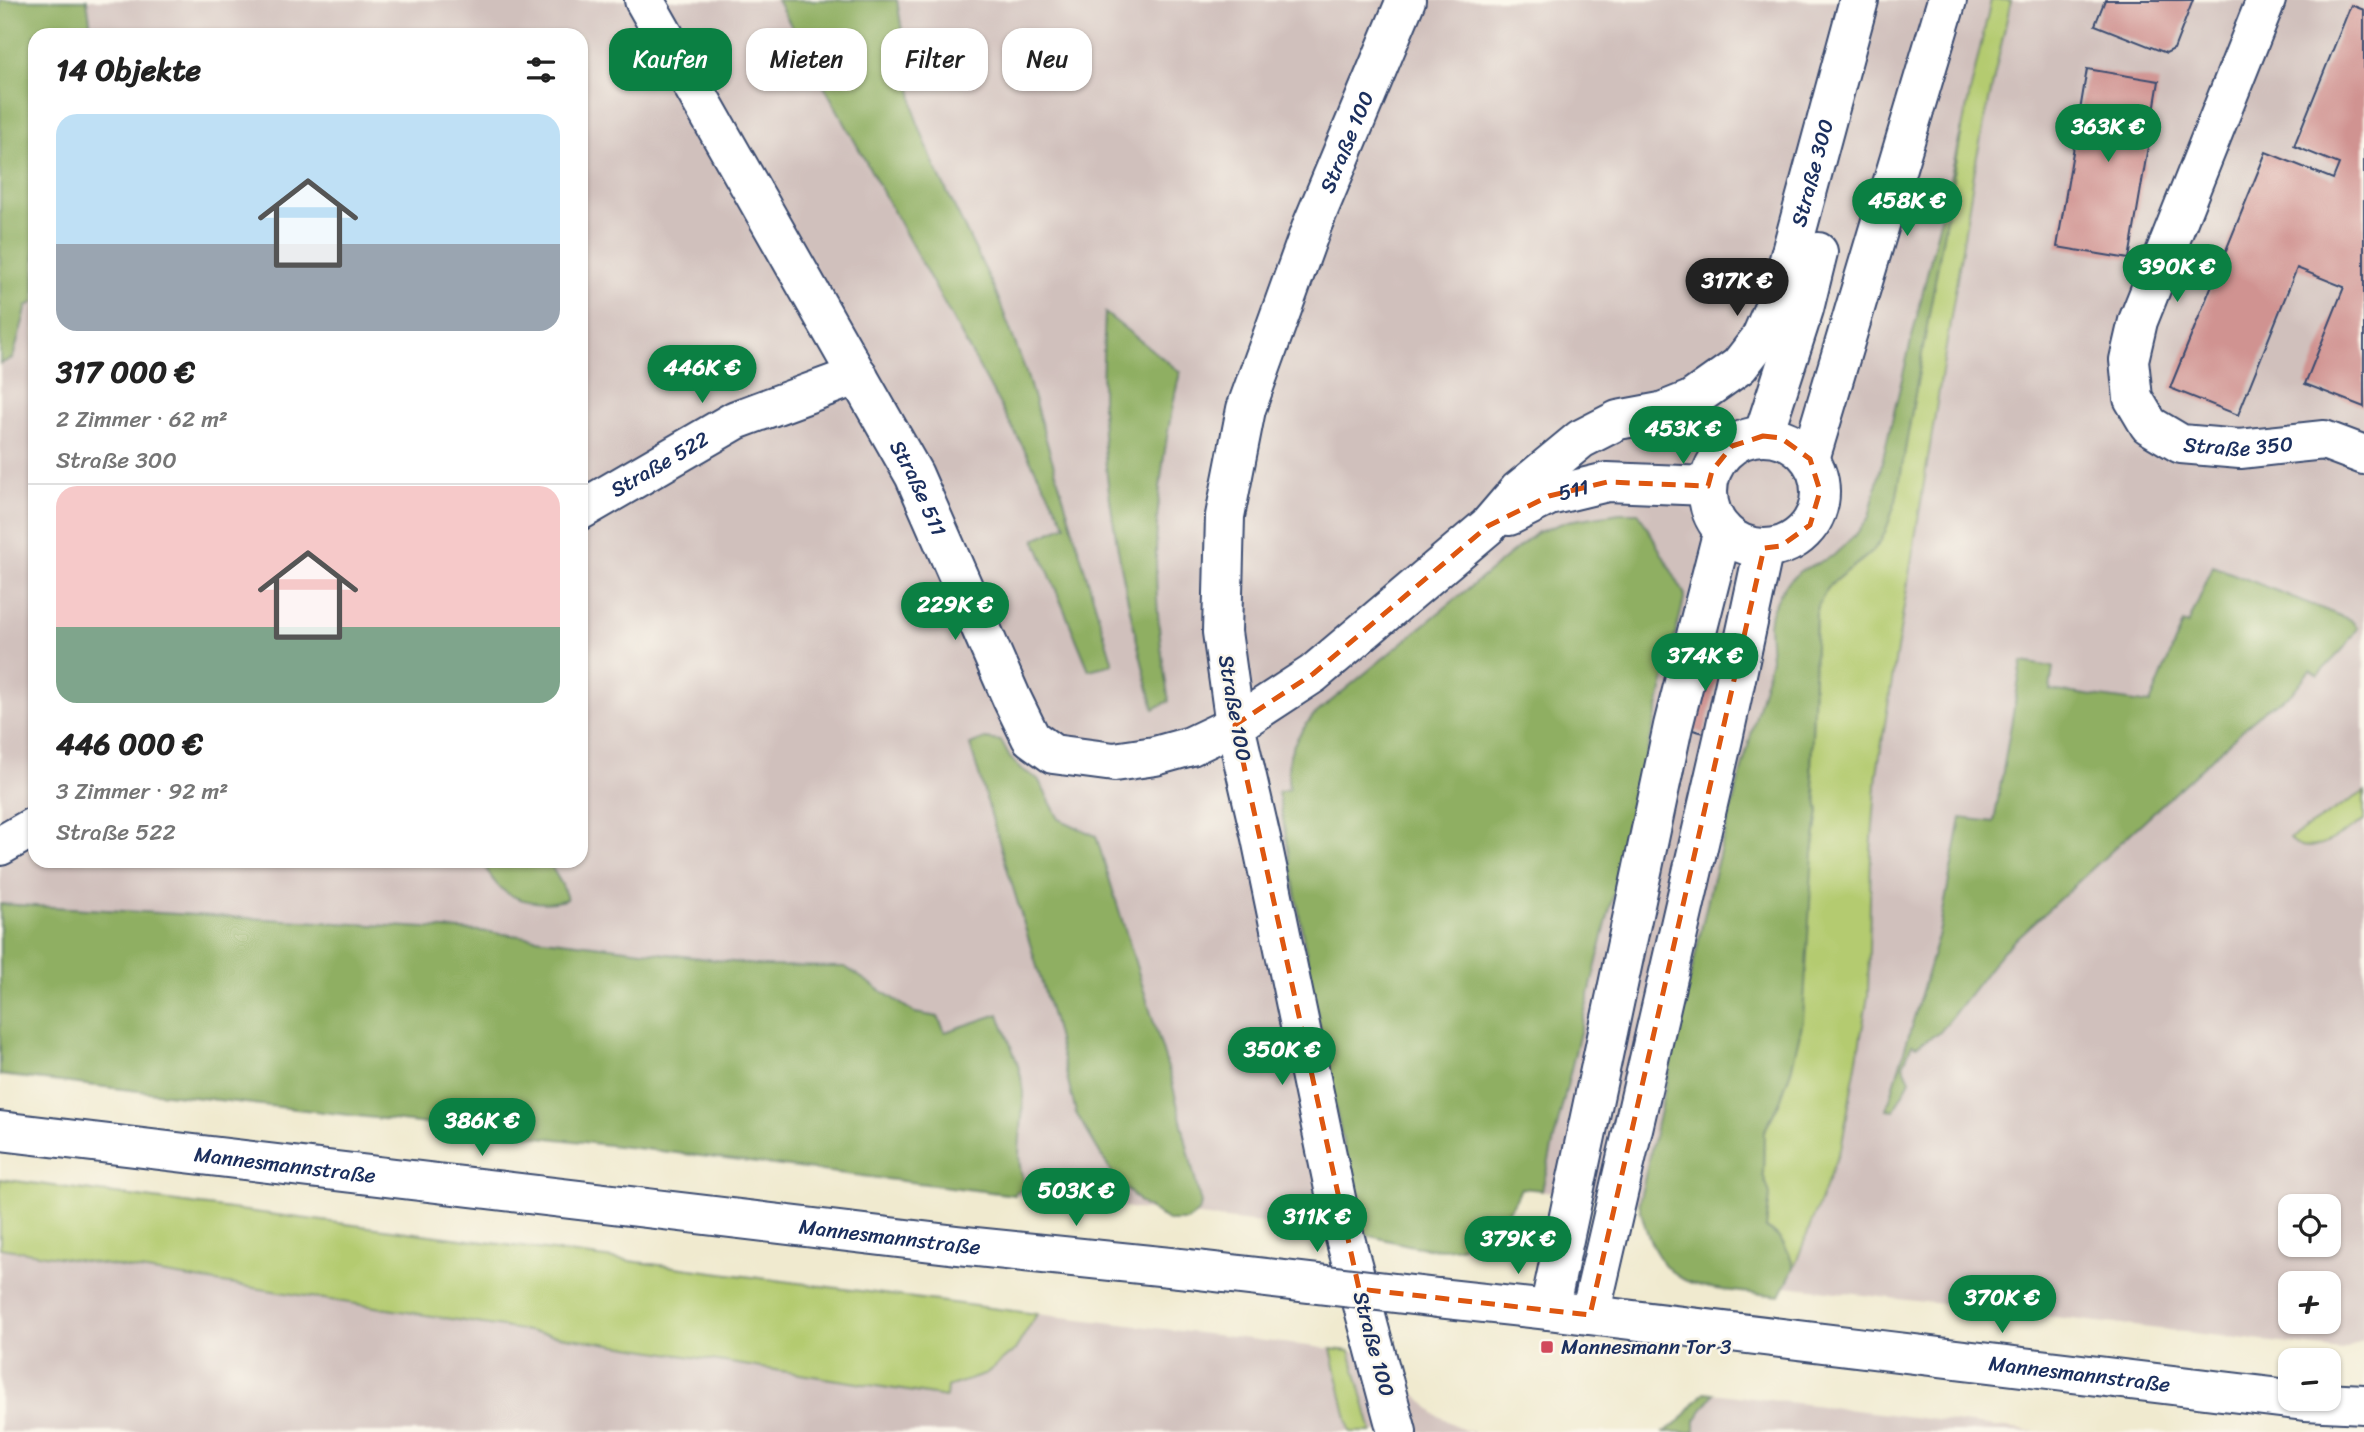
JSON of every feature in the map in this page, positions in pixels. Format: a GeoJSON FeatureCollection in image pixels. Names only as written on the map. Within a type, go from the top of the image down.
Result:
{"type":"FeatureCollection","features":[{"type":"Feature","properties":{"kind":"street","name":"Straße 511"},"geometry":{"type":"LineString","coordinates":[[644,0],[914,475],[1031,738],[1053,754],[1114,762],[1155,756],[1191,746],[1235,725],[1313,674],[1488,526]]}},
{"type":"Feature","properties":{"kind":"street","name":"Straße 100"},"geometry":{"type":"LineString","coordinates":[[1397,1432],[1342,1227],[1235,725],[1222,632],[1225,516],[1246,409],[1313,223],[1406,0]]}},
{"type":"Feature","properties":{"kind":"street","name":"Straße 300"},"geometry":{"type":"LineString","coordinates":[[1488,526],[1517,492],[1581,439],[1618,421],[1661,412],[1691,400],[1739,366],[1760,339],[1780,293],[1859,0]]}},
{"type":"Feature","properties":{"kind":"street"},"geometry":{"type":"LineString","coordinates":[[1763,436],[1804,309],[1835,185],[1861,72],[1870,0]]}},
{"type":"Feature","properties":{"kind":"street"},"geometry":{"type":"LineString","coordinates":[[1810,459],[1947,0]]}},
{"type":"Feature","properties":{"kind":"street","name":"Straße 350"},"geometry":{"type":"LineString","coordinates":[[2266,0],[2138,321],[2129,360],[2133,398],[2149,425],[2181,444],[2240,449],[2324,440],[2364,455]]}},
{"type":"Feature","properties":{"kind":"street","name":"Straße 522"},"geometry":{"type":"LineString","coordinates":[[588,506],[736,420],[858,375]]}},
{"type":"Feature","properties":{"kind":"street"},"geometry":{"type":"LineString","coordinates":[[1763,436],[1781,438],[1797,446],[1810,459],[1818,475],[1820,492],[1810,525],[1797,537],[1782,545],[1764,548],[1735,539],[1723,530],[1714,517],[1708,486],[1720,457],[1732,446],[1763,436]]}},
{"type":"Feature","properties":{"kind":"street","name":"511"},"geometry":{"type":"LineString","coordinates":[[1488,526],[1549,496],[1607,482],[1708,486]]}},
{"type":"Feature","properties":{"kind":"street"},"geometry":{"type":"LineString","coordinates":[[1549,1310],[1673,726],[1723,530]]}},
{"type":"Feature","properties":{"kind":"street"},"geometry":{"type":"LineString","coordinates":[[1590,1315],[1723,739],[1764,548]]}},
{"type":"Feature","properties":{"kind":"street"},"geometry":{"type":"LineString","coordinates":[[0,846],[28,830]]}},
{"type":"Feature","properties":{"kind":"street","name":"Mannesmannstraße"},"geometry":{"type":"LineString","coordinates":[[0,1130],[957,1245],[1549,1310],[2305,1401],[2364,1404]]}},
{"type":"Feature","properties":{"kind":"highlighted area"},"geometry":{"type":"Polygon","coordinates":[[[1763,436],[1781,438],[1810,459],[1820,491],[1810,525],[1781,546],[1764,548],[1590,1315],[1359,1289],[1235,725],[1313,674],[1488,526],[1549,496],[1607,482],[1708,486],[1712,471],[1732,446],[1763,436]]]}},
{"type":"Feature","properties":{"kind":"shaded area"},"geometry":{"type":"Polygon","coordinates":[[[16,0],[2364,0],[2364,1340],[2342,1350],[1785,1286],[1780,1296],[1698,1286],[1683,1281],[1662,1264],[1650,1243],[1639,1203],[1521,1188],[1505,1217],[1484,1239],[1458,1249],[1435,1249],[1365,1235],[1015,1195],[0,939],[0,234],[28,173],[28,868],[588,868],[588,28],[31,28],[16,0]]]}},
{"type":"Feature","properties":{"kind":"shaded area"},"geometry":{"type":"Polygon","coordinates":[[[0,1247],[946,1397],[947,1387],[984,1375],[1015,1350],[1037,1314],[1401,1357],[1414,1392],[1435,1414],[1464,1430],[1478,1432],[0,1432],[0,1247]]]}},
{"type":"Feature","properties":{"kind":"shaded area"},"geometry":{"type":"Polygon","coordinates":[[[1704,1392],[2037,1432],[1664,1432],[1680,1421],[1704,1392]]]}},
{"type":"Feature","properties":{"kind":"green space"},"geometry":{"type":"Polygon","coordinates":[[[0,0],[87,0],[91,28],[28,28],[28,306],[13,358],[0,364],[0,0]]]}},
{"type":"Feature","properties":{"kind":"green space"},"geometry":{"type":"Polygon","coordinates":[[[777,0],[897,0],[902,28],[881,28],[881,91],[912,91],[916,118],[934,165],[995,290],[1025,369],[1113,664],[1089,670],[1035,539],[1066,525],[827,91],[867,91],[867,28],[792,28],[777,0]]]}},
{"type":"Feature","properties":{"kind":"green space"},"geometry":{"type":"Polygon","coordinates":[[[1991,0],[2011,0],[1977,156],[1877,773],[1871,852],[1868,996],[1842,1144],[1794,1268],[1784,1245],[1766,1228],[1770,1194],[1763,1174],[1764,1132],[1780,1101],[1792,1067],[1819,811],[1811,768],[1816,614],[1820,601],[1833,583],[1877,546],[1896,501],[1962,128],[1991,0]]]}},
{"type":"Feature","properties":{"kind":"green space"},"geometry":{"type":"Polygon","coordinates":[[[1962,128],[1896,501],[1880,542],[1833,583],[1820,601],[1816,614],[1811,768],[1819,811],[1813,853],[1803,1020],[1792,1067],[1780,1101],[1764,1132],[1763,1174],[1770,1194],[1766,1228],[1784,1245],[1794,1268],[1780,1296],[1705,1287],[1687,1281],[1671,1271],[1658,1256],[1647,1234],[1639,1203],[1711,886],[1771,659],[1771,612],[1784,586],[1800,571],[1833,556],[1869,517],[1962,128]]]}},
{"type":"Feature","properties":{"kind":"green space"},"geometry":{"type":"Polygon","coordinates":[[[1105,313],[1180,372],[1164,456],[1156,536],[1158,616],[1169,701],[1154,709],[1123,579],[1112,513],[1102,413],[1105,313]]]}},
{"type":"Feature","properties":{"kind":"green space"},"geometry":{"type":"Polygon","coordinates":[[[1620,513],[1639,513],[1685,595],[1542,1190],[1521,1188],[1498,1224],[1483,1237],[1468,1244],[1435,1249],[1365,1235],[1328,1070],[1278,792],[1289,789],[1289,758],[1295,742],[1313,716],[1536,533],[1568,521],[1620,513]]]}},
{"type":"Feature","properties":{"kind":"green space"},"geometry":{"type":"Polygon","coordinates":[[[2213,566],[2351,620],[2358,628],[2345,647],[2318,675],[2310,670],[2292,693],[2264,710],[2002,952],[1940,1032],[1916,1046],[1912,1044],[1903,1065],[1910,1080],[1894,1110],[1887,1109],[1939,933],[1961,818],[1994,822],[2022,662],[2053,667],[2050,690],[2150,704],[2183,623],[2188,625],[2213,566]]]}},
{"type":"Feature","properties":{"kind":"green space"},"geometry":{"type":"Polygon","coordinates":[[[985,739],[1001,741],[1010,758],[1021,769],[1038,779],[1059,819],[1096,836],[1171,1078],[1201,1204],[1199,1212],[1187,1221],[1168,1221],[1141,1203],[1115,1178],[1076,1113],[1053,1020],[970,745],[985,739]]]}},
{"type":"Feature","properties":{"kind":"green space"},"geometry":{"type":"Polygon","coordinates":[[[2364,792],[2364,821],[2316,846],[2298,845],[2290,838],[2364,792]]]}},
{"type":"Feature","properties":{"kind":"green space"},"geometry":{"type":"Polygon","coordinates":[[[486,868],[552,868],[567,899],[548,903],[527,901],[508,894],[492,879],[486,868]]]}},
{"type":"Feature","properties":{"kind":"green space"},"geometry":{"type":"Polygon","coordinates":[[[0,904],[479,931],[765,966],[845,967],[915,1013],[938,1017],[945,1032],[999,1014],[1022,1082],[1019,1151],[1021,1173],[1025,1184],[1039,1182],[1040,1186],[1015,1192],[1015,1195],[644,1149],[0,1075],[0,904]]]}},
{"type":"Feature","properties":{"kind":"green space"},"geometry":{"type":"Polygon","coordinates":[[[0,1179],[1037,1314],[1015,1350],[984,1375],[947,1387],[946,1397],[0,1248],[0,1179]]]}},
{"type":"Feature","properties":{"kind":"green space"},"geometry":{"type":"Polygon","coordinates":[[[1331,1349],[1350,1351],[1372,1432],[1350,1432],[1331,1349]]]}},
{"type":"Feature","properties":{"kind":"green space"},"geometry":{"type":"Polygon","coordinates":[[[1704,1392],[1714,1393],[1695,1420],[1695,1432],[1664,1432],[1680,1421],[1704,1392]]]}},
{"type":"Feature","properties":{"kind":"building"},"geometry":{"type":"Polygon","coordinates":[[[2105,0],[2193,0],[2174,49],[2166,53],[2095,25],[2105,0]]]}},
{"type":"Feature","properties":{"kind":"building"},"geometry":{"type":"Polygon","coordinates":[[[2351,5],[2364,10],[2364,407],[2305,384],[2344,287],[2297,268],[2238,415],[2170,388],[2266,152],[2333,179],[2339,164],[2294,146],[2351,5]]]}},
{"type":"Feature","properties":{"kind":"building"},"geometry":{"type":"Polygon","coordinates":[[[2087,69],[2159,81],[2129,259],[2057,247],[2087,69]]]}},
{"type":"Feature","properties":{"kind":"building"},"geometry":{"type":"Polygon","coordinates":[[[1706,654],[1722,657],[1704,733],[1689,729],[1706,654]]]}},
{"type":"Feature","properties":{"kind":"place","name":"Mannesmann Tor 3"},"geometry":{"type":"Point","coordinates":[1547,1347]}}]}
